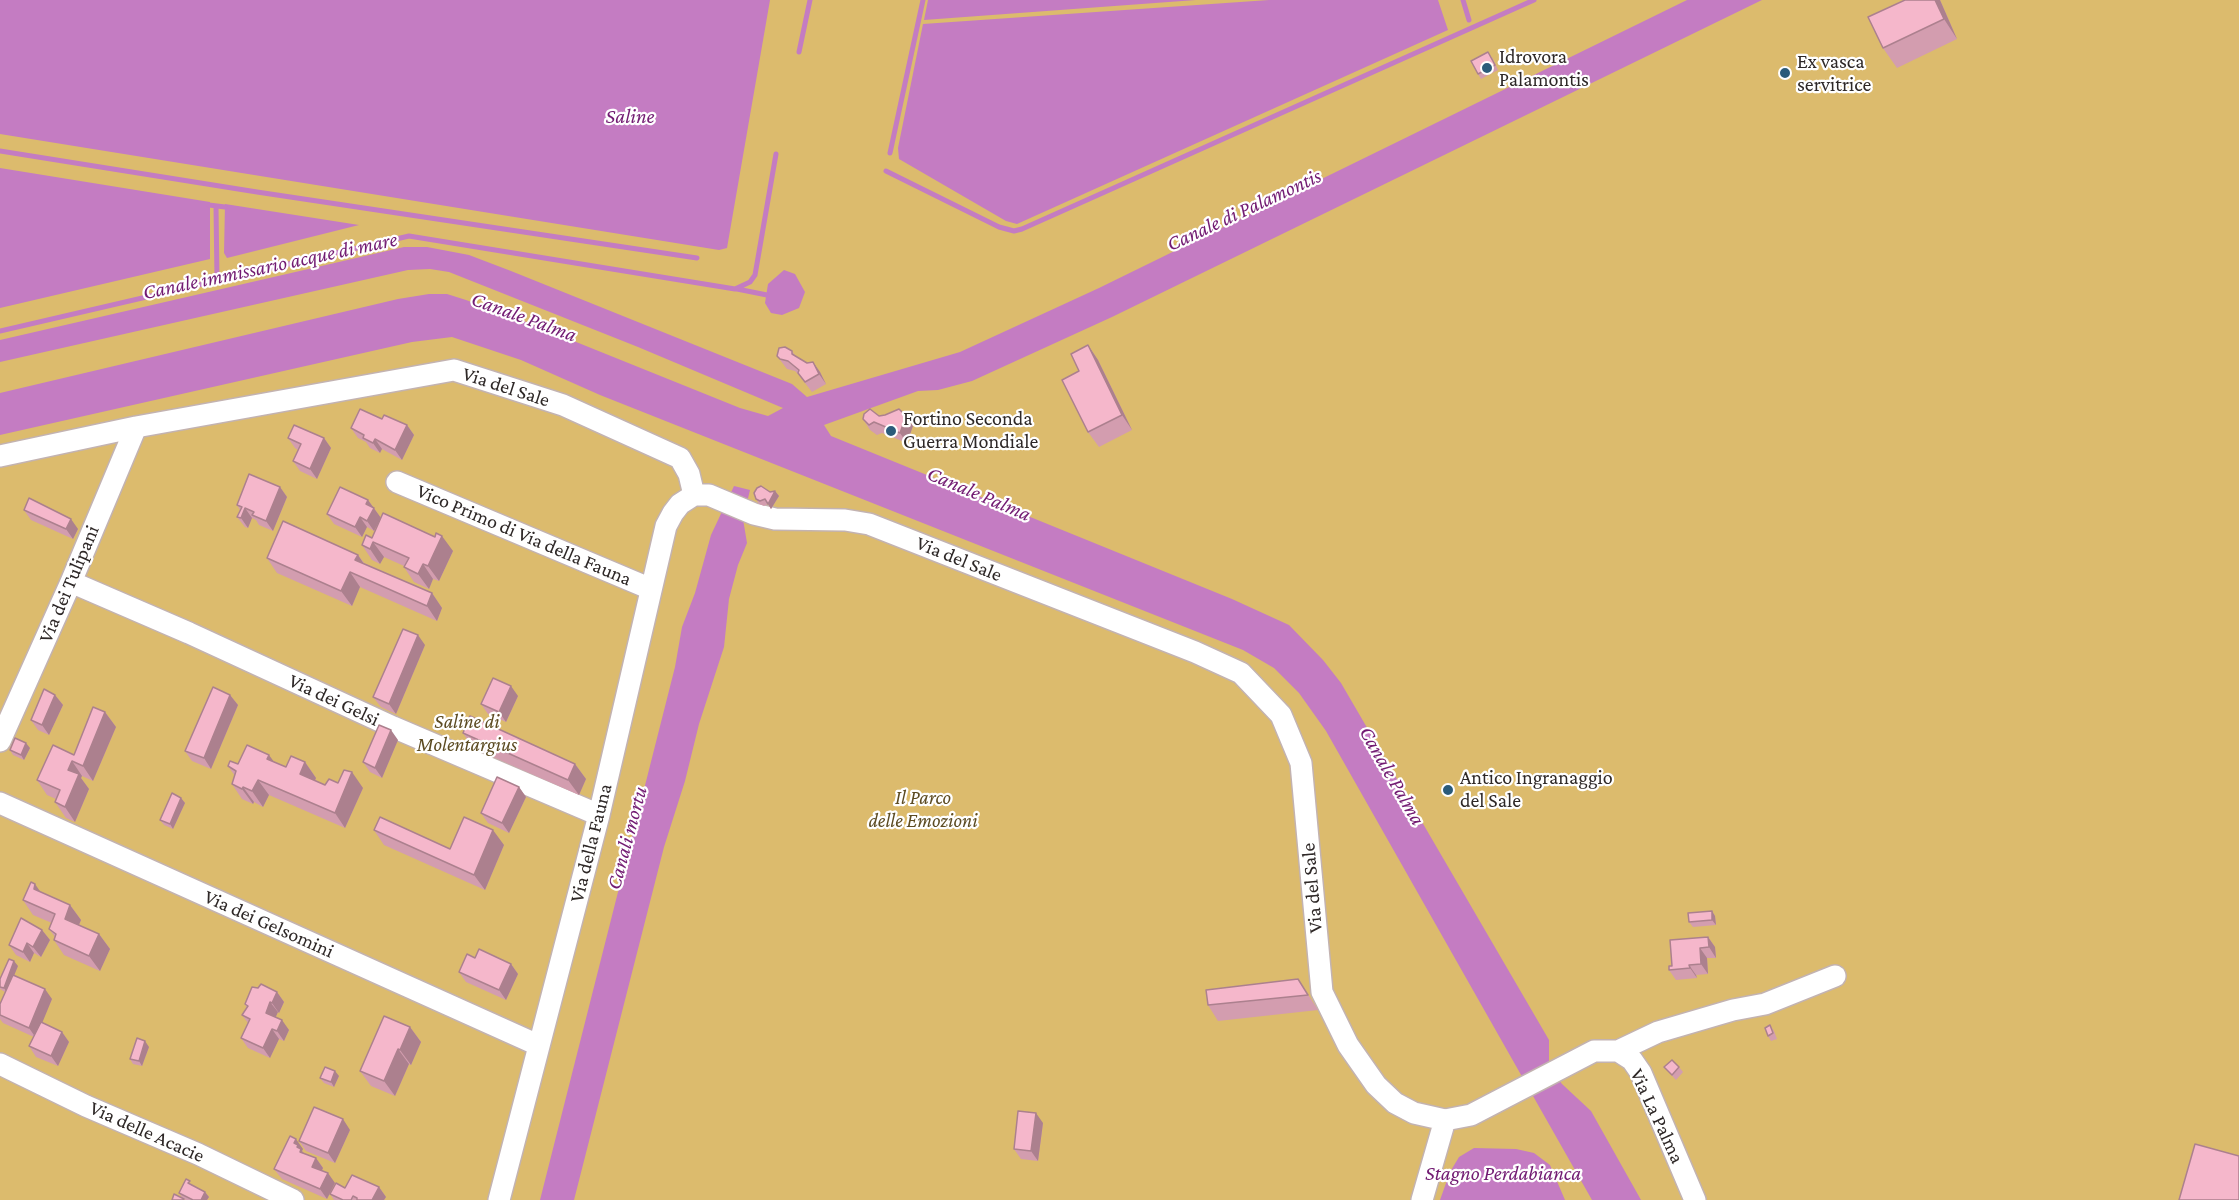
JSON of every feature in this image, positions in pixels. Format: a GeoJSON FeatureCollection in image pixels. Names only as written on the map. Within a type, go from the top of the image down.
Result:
{"type":"FeatureCollection","features":[{"type":"Feature","properties":{"kind":"street","name":"Via del Sale"},"geometry":{"type":"LineString","coordinates":[[0,456],[136,427],[454,370],[562,405],[680,458],[689,474],[694,495],[709,495],[754,514],[775,519],[845,520],[869,524],[1195,652],[1241,673],[1281,715],[1301,763],[1322,992],[1348,1045],[1376,1085],[1395,1103],[1414,1113],[1445,1120],[1471,1115],[1594,1051],[1618,1051]]}},
{"type":"Feature","properties":{"kind":"street","name":"Via dei Tulipani"},"geometry":{"type":"LineString","coordinates":[[0,741],[71,582],[136,427]]}},
{"type":"Feature","properties":{"kind":"street","name":"Vico Primo di Via della Fauna"},"geometry":{"type":"LineString","coordinates":[[397,482],[651,589]]}},
{"type":"Feature","properties":{"kind":"street","name":"Via della Fauna"},"geometry":{"type":"LineString","coordinates":[[499,1200],[599,815],[666,526],[680,504],[694,495]]}},
{"type":"Feature","properties":{"kind":"street","name":"Via dei Gelsi"},"geometry":{"type":"LineString","coordinates":[[71,582],[189,633],[393,727],[599,815]]}},
{"type":"Feature","properties":{"kind":"street","name":"Via dei Gelsomini"},"geometry":{"type":"LineString","coordinates":[[0,803],[538,1045]]}},
{"type":"Feature","properties":{"kind":"street","name":"Via La Palma"},"geometry":{"type":"LineString","coordinates":[[1618,1051],[1658,1032],[1733,1010],[1764,1004],[1835,976]]}},
{"type":"Feature","properties":{"kind":"street","name":"Via La Palma"},"geometry":{"type":"LineString","coordinates":[[1618,1051],[1632,1060],[1641,1074],[1695,1200]]}},
{"type":"Feature","properties":{"kind":"street","name":"Via delle Acacie"},"geometry":{"type":"LineString","coordinates":[[0,1064],[86,1106],[198,1154],[294,1200]]}},
{"type":"Feature","properties":{"kind":"street"},"geometry":{"type":"LineString","coordinates":[[1422,1200],[1445,1120]]}},
{"type":"Feature","properties":{"kind":"green space","name":"Saline di Molentargius"},"geometry":{"type":"Polygon","coordinates":[[[0,0],[2239,0],[2239,1200],[0,1200],[0,0]]]}},
{"type":"Feature","properties":{"kind":"water","name":"Saline"},"geometry":{"type":"Polygon","coordinates":[[[0,0],[770,0],[727,248],[719,250],[0,134],[0,0]]]}},
{"type":"Feature","properties":{"kind":"water"},"geometry":{"type":"Polygon","coordinates":[[[928,0],[1196,0],[924,20],[928,0]]]}},
{"type":"Feature","properties":{"kind":"water"},"geometry":{"type":"Polygon","coordinates":[[[1269,0],[1438,0],[1448,30],[1017,224],[1006,221],[899,159],[898,148],[923,24],[1269,0]]]}},
{"type":"Feature","properties":{"kind":"water","name":"Canale Palma"},"geometry":{"type":"Polygon","coordinates":[[[1687,0],[1762,0],[1112,317],[972,381],[938,390],[918,391],[824,425],[831,436],[1232,599],[1289,625],[1323,660],[1341,683],[1549,1040],[1549,1068],[1562,1084],[1591,1111],[1641,1200],[1592,1200],[1326,731],[1299,693],[1274,668],[1243,650],[600,395],[521,360],[452,337],[412,342],[0,435],[0,393],[398,299],[429,294],[447,294],[466,300],[740,408],[768,416],[783,408],[638,347],[449,272],[430,269],[408,270],[0,362],[0,340],[404,247],[427,247],[469,255],[511,271],[792,384],[807,397],[960,352],[1099,288],[1687,0]]]}},
{"type":"Feature","properties":{"kind":"water"},"geometry":{"type":"Polygon","coordinates":[[[0,168],[210,202],[210,259],[0,308],[0,168]]]}},
{"type":"Feature","properties":{"kind":"water"},"geometry":{"type":"Polygon","coordinates":[[[225,204],[359,225],[227,258],[224,253],[225,204]]]}},
{"type":"Feature","properties":{"kind":"water"},"geometry":{"type":"Polygon","coordinates":[[[784,270],[795,274],[805,292],[799,308],[782,315],[771,313],[765,303],[768,284],[784,270]]]}},
{"type":"Feature","properties":{"kind":"water"},"geometry":{"type":"Polygon","coordinates":[[[734,486],[750,490],[743,519],[747,543],[738,565],[729,599],[724,647],[699,724],[685,781],[664,847],[574,1200],[540,1200],[675,667],[682,627],[695,593],[711,535],[734,486]]]}},
{"type":"Feature","properties":{"kind":"water","name":"Stagno Perdabianca"},"geometry":{"type":"Polygon","coordinates":[[[1474,1148],[1516,1149],[1534,1153],[1550,1165],[1565,1200],[1440,1200],[1450,1172],[1459,1157],[1474,1148]]]}},
{"type":"Feature","properties":{"kind":"building"},"geometry":{"type":"Polygon","coordinates":[[[1905,0],[1935,0],[1944,19],[1883,48],[1868,17],[1905,0]]]}},
{"type":"Feature","properties":{"kind":"building"},"geometry":{"type":"Polygon","coordinates":[[[1488,52],[1495,65],[1478,74],[1471,61],[1488,52]]]}},
{"type":"Feature","properties":{"kind":"building"},"geometry":{"type":"Polygon","coordinates":[[[1088,345],[1122,415],[1088,432],[1062,380],[1079,371],[1071,354],[1088,345]]]}},
{"type":"Feature","properties":{"kind":"building"},"geometry":{"type":"Polygon","coordinates":[[[785,347],[807,363],[813,362],[819,374],[805,382],[798,373],[799,370],[777,356],[779,348],[785,347]]]}},
{"type":"Feature","properties":{"kind":"building"},"geometry":{"type":"Polygon","coordinates":[[[360,409],[382,419],[384,415],[407,425],[395,450],[375,439],[373,443],[363,438],[364,435],[351,428],[360,409]]]}},
{"type":"Feature","properties":{"kind":"building"},"geometry":{"type":"Polygon","coordinates":[[[870,409],[879,416],[899,409],[906,416],[900,433],[874,422],[869,425],[863,419],[864,414],[870,409]]]}},
{"type":"Feature","properties":{"kind":"building"},"geometry":{"type":"Polygon","coordinates":[[[294,425],[324,438],[310,469],[293,461],[301,444],[288,438],[294,425]]]}},
{"type":"Feature","properties":{"kind":"building"},"geometry":{"type":"Polygon","coordinates":[[[249,474],[280,487],[266,521],[252,515],[254,512],[245,508],[241,518],[237,517],[242,507],[237,505],[249,474]]]}},
{"type":"Feature","properties":{"kind":"building"},"geometry":{"type":"Polygon","coordinates":[[[761,486],[770,492],[775,491],[768,504],[765,499],[760,501],[756,499],[754,493],[761,486]]]}},
{"type":"Feature","properties":{"kind":"building"},"geometry":{"type":"Polygon","coordinates":[[[340,487],[368,500],[366,504],[374,508],[367,521],[360,517],[355,527],[327,514],[340,487]]]}},
{"type":"Feature","properties":{"kind":"building"},"geometry":{"type":"Polygon","coordinates":[[[29,498],[71,519],[66,529],[24,510],[29,498]]]}},
{"type":"Feature","properties":{"kind":"building"},"geometry":{"type":"Polygon","coordinates":[[[383,513],[435,537],[436,533],[442,536],[428,566],[423,564],[418,574],[404,567],[409,558],[373,542],[370,549],[362,545],[366,535],[372,538],[383,513]]]}},
{"type":"Feature","properties":{"kind":"building"},"geometry":{"type":"Polygon","coordinates":[[[283,521],[358,555],[355,560],[432,593],[427,606],[350,572],[341,591],[267,558],[283,521]]]}},
{"type":"Feature","properties":{"kind":"building"},"geometry":{"type":"Polygon","coordinates":[[[403,629],[418,635],[389,704],[373,697],[403,629]]]}},
{"type":"Feature","properties":{"kind":"building"},"geometry":{"type":"Polygon","coordinates":[[[493,678],[511,686],[499,712],[481,704],[493,678]]]}},
{"type":"Feature","properties":{"kind":"building"},"geometry":{"type":"Polygon","coordinates":[[[213,687],[230,695],[204,758],[185,751],[213,687]]]}},
{"type":"Feature","properties":{"kind":"building"},"geometry":{"type":"Polygon","coordinates":[[[44,689],[55,695],[42,725],[31,720],[44,689]]]}},
{"type":"Feature","properties":{"kind":"building"},"geometry":{"type":"Polygon","coordinates":[[[93,707],[105,712],[83,766],[72,761],[68,770],[79,774],[65,807],[55,802],[60,790],[37,780],[53,745],[74,755],[93,707]]]}},
{"type":"Feature","properties":{"kind":"building"},"geometry":{"type":"Polygon","coordinates":[[[470,716],[575,764],[568,780],[463,733],[470,716]]]}},
{"type":"Feature","properties":{"kind":"building"},"geometry":{"type":"Polygon","coordinates":[[[379,725],[391,730],[375,768],[363,762],[379,725]]]}},
{"type":"Feature","properties":{"kind":"building"},"geometry":{"type":"Polygon","coordinates":[[[15,738],[26,743],[21,755],[10,750],[15,738]]]}},
{"type":"Feature","properties":{"kind":"building"},"geometry":{"type":"Polygon","coordinates":[[[247,745],[269,755],[267,759],[286,767],[291,756],[305,762],[300,774],[325,785],[329,779],[338,783],[344,770],[352,772],[335,813],[258,780],[252,791],[232,784],[236,771],[228,766],[230,761],[238,764],[247,745]]]}},
{"type":"Feature","properties":{"kind":"building"},"geometry":{"type":"Polygon","coordinates":[[[497,777],[519,787],[502,823],[481,813],[497,777]]]}},
{"type":"Feature","properties":{"kind":"building"},"geometry":{"type":"Polygon","coordinates":[[[172,793],[181,798],[170,824],[160,820],[172,793]]]}},
{"type":"Feature","properties":{"kind":"building"},"geometry":{"type":"Polygon","coordinates":[[[380,817],[450,849],[464,817],[493,830],[474,875],[374,830],[380,817]]]}},
{"type":"Feature","properties":{"kind":"building"},"geometry":{"type":"Polygon","coordinates":[[[31,882],[35,884],[34,889],[70,905],[65,919],[99,934],[89,956],[54,940],[56,934],[49,929],[55,914],[23,900],[31,882]]]}},
{"type":"Feature","properties":{"kind":"building"},"geometry":{"type":"Polygon","coordinates":[[[1712,911],[1712,920],[1689,922],[1688,913],[1712,911]]]}},
{"type":"Feature","properties":{"kind":"building"},"geometry":{"type":"Polygon","coordinates":[[[21,918],[42,930],[33,947],[27,943],[23,952],[9,945],[21,918]]]}},
{"type":"Feature","properties":{"kind":"building"},"geometry":{"type":"Polygon","coordinates":[[[1708,937],[1709,947],[1700,948],[1701,964],[1689,965],[1690,968],[1669,970],[1669,966],[1672,966],[1670,940],[1708,937]]]}},
{"type":"Feature","properties":{"kind":"building"},"geometry":{"type":"Polygon","coordinates":[[[479,949],[511,964],[499,990],[459,972],[467,954],[475,958],[479,949]]]}},
{"type":"Feature","properties":{"kind":"building"},"geometry":{"type":"Polygon","coordinates":[[[9,959],[14,961],[4,988],[0,987],[0,979],[9,959]]]}},
{"type":"Feature","properties":{"kind":"building"},"geometry":{"type":"Polygon","coordinates":[[[13,975],[45,989],[29,1028],[0,1015],[0,1004],[13,975]]]}},
{"type":"Feature","properties":{"kind":"building"},"geometry":{"type":"Polygon","coordinates":[[[1298,979],[1308,995],[1208,1005],[1206,990],[1298,979]]]}},
{"type":"Feature","properties":{"kind":"building"},"geometry":{"type":"Polygon","coordinates":[[[261,984],[277,992],[266,1013],[282,1020],[277,1031],[272,1029],[263,1048],[241,1038],[250,1019],[242,1015],[248,1006],[245,1004],[252,987],[258,988],[261,984]]]}},
{"type":"Feature","properties":{"kind":"building"},"geometry":{"type":"Polygon","coordinates":[[[384,1016],[410,1027],[384,1081],[360,1071],[384,1016]]]}},
{"type":"Feature","properties":{"kind":"building"},"geometry":{"type":"Polygon","coordinates":[[[41,1022],[62,1032],[51,1056],[29,1046],[41,1022]]]}},
{"type":"Feature","properties":{"kind":"building"},"geometry":{"type":"Polygon","coordinates":[[[1770,1025],[1773,1033],[1768,1036],[1765,1028],[1770,1025]]]}},
{"type":"Feature","properties":{"kind":"building"},"geometry":{"type":"Polygon","coordinates":[[[137,1038],[145,1041],[139,1061],[130,1059],[137,1038]]]}},
{"type":"Feature","properties":{"kind":"building"},"geometry":{"type":"Polygon","coordinates":[[[1672,1060],[1679,1067],[1672,1075],[1664,1067],[1672,1060]]]}},
{"type":"Feature","properties":{"kind":"building"},"geometry":{"type":"Polygon","coordinates":[[[325,1067],[335,1071],[331,1082],[320,1078],[325,1067]]]}},
{"type":"Feature","properties":{"kind":"building"},"geometry":{"type":"Polygon","coordinates":[[[314,1107],[343,1119],[328,1153],[299,1141],[314,1107]]]}},
{"type":"Feature","properties":{"kind":"building"},"geometry":{"type":"Polygon","coordinates":[[[1018,1111],[1036,1113],[1031,1151],[1014,1149],[1018,1111]]]}},
{"type":"Feature","properties":{"kind":"building"},"geometry":{"type":"Polygon","coordinates":[[[290,1136],[296,1139],[294,1143],[301,1149],[300,1152],[316,1158],[312,1167],[328,1173],[320,1189],[274,1169],[290,1136]]]}},
{"type":"Feature","properties":{"kind":"building"},"geometry":{"type":"Polygon","coordinates":[[[2195,1144],[2239,1156],[2239,1200],[2179,1200],[2195,1144]]]}},
{"type":"Feature","properties":{"kind":"building"},"geometry":{"type":"Polygon","coordinates":[[[352,1175],[379,1187],[372,1200],[357,1200],[353,1196],[351,1200],[343,1200],[330,1194],[336,1183],[345,1188],[352,1175]]]}},
{"type":"Feature","properties":{"kind":"building"},"geometry":{"type":"Polygon","coordinates":[[[186,1179],[190,1181],[188,1183],[205,1192],[201,1200],[193,1200],[179,1193],[186,1179]]]}},
{"type":"Feature","properties":{"kind":"building"},"geometry":{"type":"Polygon","coordinates":[[[174,1194],[184,1199],[172,1200],[174,1194]]]}},
{"type":"Feature","properties":{"kind":"waterway"},"geometry":{"type":"LineString","coordinates":[[799,52],[810,0]]}},
{"type":"Feature","properties":{"kind":"waterway"},"geometry":{"type":"LineString","coordinates":[[890,153],[923,0]]}},
{"type":"Feature","properties":{"kind":"waterway"},"geometry":{"type":"LineString","coordinates":[[1463,0],[1469,20]]}},
{"type":"Feature","properties":{"kind":"waterway"},"geometry":{"type":"LineString","coordinates":[[886,171],[999,227],[1014,231],[1022,229],[1534,0]]}},
{"type":"Feature","properties":{"kind":"waterway"},"geometry":{"type":"LineString","coordinates":[[0,151],[697,258]]}},
{"type":"Feature","properties":{"kind":"waterway","name":"Canale immissario acque di mare"},"geometry":{"type":"LineString","coordinates":[[0,331],[409,236],[735,289],[750,282],[755,275],[776,154]]}},
{"type":"Feature","properties":{"kind":"waterway"},"geometry":{"type":"LineString","coordinates":[[209,205],[225,207]]}},
{"type":"Feature","properties":{"kind":"waterway","name":"Canale immissario acque di mare"},"geometry":{"type":"LineString","coordinates":[[216,206],[217,280]]}},
{"type":"Feature","properties":{"kind":"waterway"},"geometry":{"type":"LineString","coordinates":[[737,289],[767,295]]}},
{"type":"Feature","properties":{"kind":"place","name":"Idrovora Palamontis"},"geometry":{"type":"Point","coordinates":[1487,68]}},
{"type":"Feature","properties":{"kind":"place","name":"Ex vasca servitrice"},"geometry":{"type":"Point","coordinates":[1785,73]}},
{"type":"Feature","properties":{"kind":"place","name":"Fortino Seconda Guerra Mondiale"},"geometry":{"type":"Point","coordinates":[891,431]}},
{"type":"Feature","properties":{"kind":"place","name":"Antico Ingranaggio del Sale"},"geometry":{"type":"Point","coordinates":[1448,790]}},
{"type":"Feature","properties":{"kind":"water label","name":"Canale di Palamontis"},"geometry":{"type":"Point","coordinates":[1244,210]}},
{"type":"Feature","properties":{"kind":"water label","name":"Canali mortu"},"geometry":{"type":"Point","coordinates":[627,838]}},
{"type":"Feature","properties":{"kind":"park label","name":"Il Parco delle Emozioni"},"geometry":{"type":"Point","coordinates":[923,810]}}]}
